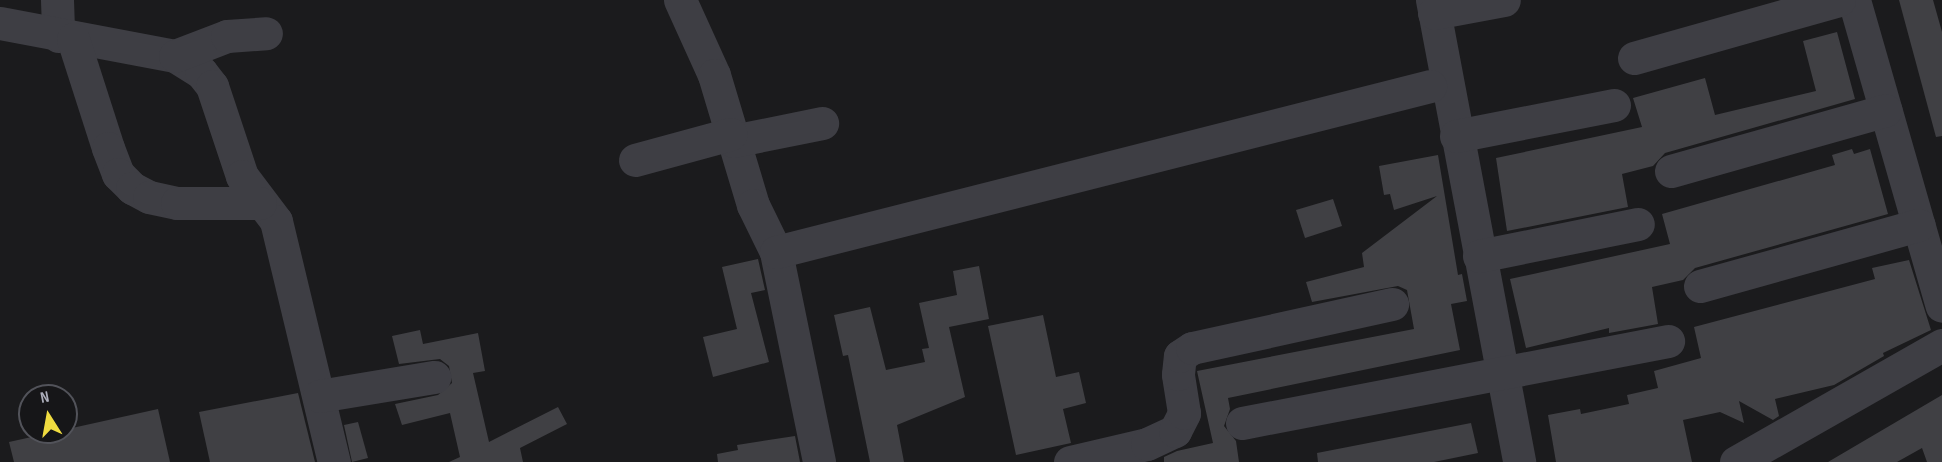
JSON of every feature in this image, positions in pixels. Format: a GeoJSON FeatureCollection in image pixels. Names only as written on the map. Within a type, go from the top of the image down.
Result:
{"type":"FeatureCollection","features":[{"type":"Feature","properties":{"kind":"street"},"geometry":{"type":"LineString","coordinates":[[57,0],[65,37],[118,174],[132,188],[149,197],[177,203],[260,203]]}},
{"type":"Feature","properties":{"kind":"street"},"geometry":{"type":"LineString","coordinates":[[680,0],[714,75],[753,205],[776,252],[819,462]]}},
{"type":"Feature","properties":{"kind":"street"},"geometry":{"type":"LineString","coordinates":[[1504,0],[1433,6],[1519,462]]}},
{"type":"Feature","properties":{"kind":"street"},"geometry":{"type":"LineString","coordinates":[[1634,58],[1839,0]]}},
{"type":"Feature","properties":{"kind":"street"},"geometry":{"type":"LineString","coordinates":[[1854,0],[1942,306]]}},
{"type":"Feature","properties":{"kind":"street"},"geometry":{"type":"LineString","coordinates":[[0,23],[175,56],[201,72],[212,86],[242,176],[260,203],[276,221],[285,250],[334,462]]}},
{"type":"Feature","properties":{"kind":"street"},"geometry":{"type":"LineString","coordinates":[[175,56],[227,36],[266,33]]}},
{"type":"Feature","properties":{"kind":"street"},"geometry":{"type":"LineString","coordinates":[[776,252],[1430,86]]}},
{"type":"Feature","properties":{"kind":"street"},"geometry":{"type":"LineString","coordinates":[[1456,136],[1614,105]]}},
{"type":"Feature","properties":{"kind":"street"},"geometry":{"type":"LineString","coordinates":[[1671,171],[1886,111]]}},
{"type":"Feature","properties":{"kind":"street"},"geometry":{"type":"LineString","coordinates":[[635,160],[732,138],[822,123]]}},
{"type":"Feature","properties":{"kind":"street"},"geometry":{"type":"LineString","coordinates":[[1479,256],[1638,224]]}},
{"type":"Feature","properties":{"kind":"street"},"geometry":{"type":"LineString","coordinates":[[1700,286],[1919,225]]}},
{"type":"Feature","properties":{"kind":"street"},"geometry":{"type":"LineString","coordinates":[[1070,462],[1147,444],[1175,431],[1184,413],[1178,374],[1180,356],[1192,348],[1392,304]]}},
{"type":"Feature","properties":{"kind":"street"},"geometry":{"type":"LineString","coordinates":[[1242,423],[1668,341]]}},
{"type":"Feature","properties":{"kind":"street"},"geometry":{"type":"LineString","coordinates":[[1736,462],[1942,345]]}},
{"type":"Feature","properties":{"kind":"street"},"geometry":{"type":"LineString","coordinates":[[319,396],[434,377]]}},
{"type":"Feature","properties":{"kind":"building"},"geometry":{"type":"Polygon","coordinates":[[[1899,0],[1933,0],[1942,32],[1942,136],[1936,137],[1899,0]]]}},
{"type":"Feature","properties":{"kind":"building"},"geometry":{"type":"Polygon","coordinates":[[[1837,32],[1855,99],[1665,153],[1653,166],[1622,174],[1628,207],[1507,231],[1496,158],[1642,127],[1633,98],[1705,78],[1715,115],[1816,91],[1803,41],[1837,32]]]}},
{"type":"Feature","properties":{"kind":"building"},"geometry":{"type":"Polygon","coordinates":[[[1852,149],[1854,154],[1870,149],[1888,214],[1695,268],[1683,280],[1652,287],[1658,324],[1609,333],[1609,328],[1526,348],[1510,279],[1670,244],[1662,214],[1835,165],[1832,155],[1852,149]]]}},
{"type":"Feature","properties":{"kind":"building"},"geometry":{"type":"Polygon","coordinates":[[[1438,155],[1458,275],[1462,274],[1467,301],[1451,304],[1460,350],[1228,398],[1230,409],[1224,426],[1236,441],[1239,462],[1164,462],[1164,457],[1177,451],[1213,443],[1197,371],[1414,329],[1407,290],[1398,286],[1312,302],[1306,282],[1364,267],[1362,253],[1437,196],[1394,210],[1390,194],[1384,195],[1379,166],[1438,155]]]}},
{"type":"Feature","properties":{"kind":"building"},"geometry":{"type":"Polygon","coordinates":[[[1333,199],[1342,226],[1305,238],[1296,210],[1333,199]]]}},
{"type":"Feature","properties":{"kind":"building"},"geometry":{"type":"Polygon","coordinates":[[[758,259],[765,290],[751,293],[769,362],[713,377],[703,337],[737,329],[722,267],[758,259]]]}},
{"type":"Feature","properties":{"kind":"building"},"geometry":{"type":"Polygon","coordinates":[[[1909,260],[1931,330],[1883,353],[1884,356],[1834,385],[1775,399],[1779,416],[1773,420],[1739,401],[1744,423],[1720,412],[1683,420],[1692,462],[1556,462],[1548,415],[1580,409],[1581,414],[1629,404],[1627,395],[1658,388],[1654,371],[1701,358],[1694,327],[1875,279],[1872,268],[1909,260]]]}},
{"type":"Feature","properties":{"kind":"building"},"geometry":{"type":"Polygon","coordinates":[[[979,266],[989,319],[949,327],[965,397],[897,425],[904,462],[870,462],[848,355],[843,356],[834,315],[870,307],[886,370],[925,362],[922,349],[929,348],[919,303],[957,295],[953,271],[979,266]]]}},
{"type":"Feature","properties":{"kind":"building"},"geometry":{"type":"Polygon","coordinates":[[[1043,315],[1056,377],[1079,372],[1086,403],[1063,409],[1071,443],[1016,455],[988,326],[1043,315]]]}},
{"type":"Feature","properties":{"kind":"building"},"geometry":{"type":"Polygon","coordinates":[[[420,330],[423,344],[478,333],[485,371],[473,373],[489,442],[558,407],[567,424],[520,448],[523,462],[449,462],[460,457],[450,413],[402,425],[395,404],[438,395],[452,383],[449,366],[440,359],[399,364],[392,336],[420,330]]]}},
{"type":"Feature","properties":{"kind":"building"},"geometry":{"type":"Polygon","coordinates":[[[298,393],[315,462],[210,462],[199,412],[298,393]]]}},
{"type":"Feature","properties":{"kind":"building"},"geometry":{"type":"Polygon","coordinates":[[[1942,395],[1942,462],[1927,462],[1922,448],[1897,462],[1828,462],[1942,395]]]}},
{"type":"Feature","properties":{"kind":"building"},"geometry":{"type":"Polygon","coordinates":[[[158,409],[170,462],[14,462],[9,442],[18,440],[18,444],[78,444],[78,427],[158,409]]]}},
{"type":"Feature","properties":{"kind":"building"},"geometry":{"type":"Polygon","coordinates":[[[358,422],[368,458],[352,462],[344,425],[358,422]]]}},
{"type":"Feature","properties":{"kind":"building"},"geometry":{"type":"Polygon","coordinates":[[[1471,423],[1478,453],[1434,462],[1318,462],[1317,453],[1471,423]]]}},
{"type":"Feature","properties":{"kind":"building"},"geometry":{"type":"Polygon","coordinates":[[[795,436],[800,462],[718,462],[717,454],[738,450],[737,445],[795,436]]]}}]}
